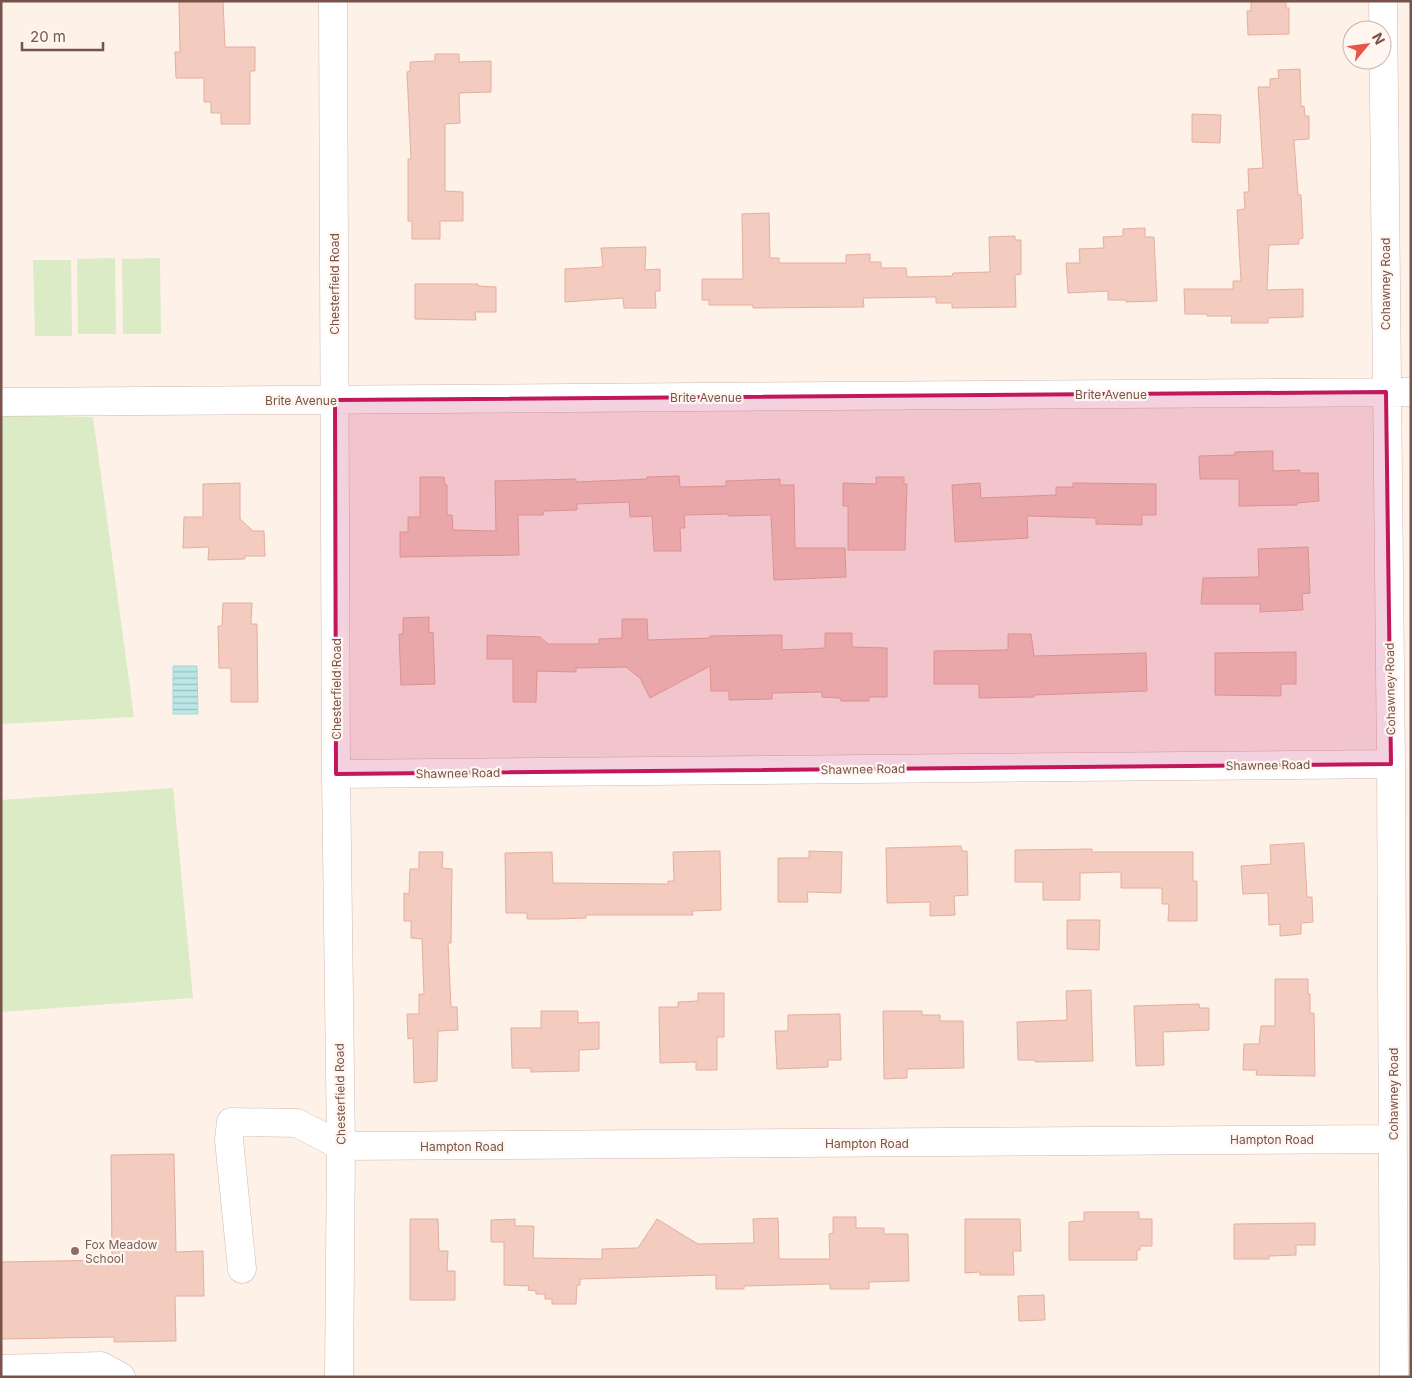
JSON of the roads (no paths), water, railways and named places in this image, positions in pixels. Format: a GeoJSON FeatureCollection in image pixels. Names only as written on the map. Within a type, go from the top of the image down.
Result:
{"type":"FeatureCollection","features":[{"type":"Feature","properties":{"kind":"street","name":"Chesterfield Road"},"geometry":{"type":"LineString","coordinates":[[333,1],[336,774],[341,1146],[340,1377]]}},
{"type":"Feature","properties":{"kind":"street","name":"Cohawney Road"},"geometry":{"type":"LineString","coordinates":[[1383,1],[1398,392],[1391,764],[1394,1377]]}},
{"type":"Feature","properties":{"kind":"street","name":"Brite Avenue"},"geometry":{"type":"LineString","coordinates":[[1,402],[1398,392]]}},
{"type":"Feature","properties":{"kind":"street","name":"Shawnee Road"},"geometry":{"type":"LineString","coordinates":[[336,774],[1391,764]]}},
{"type":"Feature","properties":{"kind":"street"},"geometry":{"type":"LineString","coordinates":[[242,1269],[229,1140],[232,1122],[297,1123],[341,1146]]}},
{"type":"Feature","properties":{"kind":"street","name":"Hampton Road"},"geometry":{"type":"LineString","coordinates":[[341,1146],[1393,1138]]}},
{"type":"Feature","properties":{"kind":"street"},"geometry":{"type":"LineString","coordinates":[[1,1369],[101,1366],[121,1377]]}},
{"type":"Feature","properties":{"kind":"water"},"geometry":{"type":"Polygon","coordinates":[[[173,666],[197,666],[198,714],[173,714],[173,666]]]}},
{"type":"Feature","properties":{"kind":"place","name":"Fox Meadow School"},"geometry":{"type":"Point","coordinates":[75,1251]}}]}
